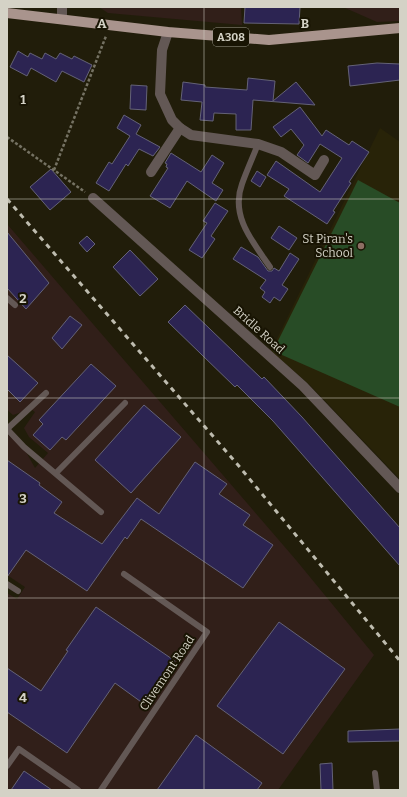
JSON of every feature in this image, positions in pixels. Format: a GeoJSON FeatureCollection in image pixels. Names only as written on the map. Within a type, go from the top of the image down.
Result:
{"type":"FeatureCollection","features":[{"type":"Feature","properties":{"kind":"main road","name":"A308"},"geometry":{"type":"LineString","coordinates":[[7,13],[62,18],[112,26],[168,32],[269,40],[400,28]]}},
{"type":"Feature","properties":{"kind":"street"},"geometry":{"type":"LineString","coordinates":[[62,7],[62,18]]}},
{"type":"Feature","properties":{"kind":"street"},"geometry":{"type":"LineString","coordinates":[[168,32],[162,50],[160,94],[172,120],[180,128],[191,135],[258,144],[281,152],[315,175],[324,160]]}},
{"type":"Feature","properties":{"kind":"street"},"geometry":{"type":"LineString","coordinates":[[151,172],[180,128]]}},
{"type":"Feature","properties":{"kind":"street","name":"Bridle Road"},"geometry":{"type":"LineString","coordinates":[[93,198],[303,386],[400,488]]}},
{"type":"Feature","properties":{"kind":"lane"},"geometry":{"type":"LineString","coordinates":[[258,144],[241,185],[238,207],[243,227],[270,267]]}},
{"type":"Feature","properties":{"kind":"lane"},"geometry":{"type":"LineString","coordinates":[[7,298],[15,305]]}},
{"type":"Feature","properties":{"kind":"lane"},"geometry":{"type":"LineString","coordinates":[[46,393],[7,429],[24,447],[101,512]]}},
{"type":"Feature","properties":{"kind":"lane"},"geometry":{"type":"LineString","coordinates":[[56,473],[125,403]]}},
{"type":"Feature","properties":{"kind":"lane","name":"Clivemont Road"},"geometry":{"type":"LineString","coordinates":[[101,790],[207,632],[124,574]]}},
{"type":"Feature","properties":{"kind":"lane"},"geometry":{"type":"LineString","coordinates":[[7,584],[18,591]]}},
{"type":"Feature","properties":{"kind":"lane"},"geometry":{"type":"LineString","coordinates":[[7,766],[20,749],[78,790]]}},
{"type":"Feature","properties":{"kind":"lane"},"geometry":{"type":"LineString","coordinates":[[375,773],[376,790]]}},
{"type":"Feature","properties":{"kind":"path"},"geometry":{"type":"LineString","coordinates":[[54,170],[107,34],[112,26]]}},
{"type":"Feature","properties":{"kind":"path"},"geometry":{"type":"LineString","coordinates":[[7,137],[93,198]]}},
{"type":"Feature","properties":{"kind":"shaded area"},"geometry":{"type":"Polygon","coordinates":[[[99,7],[241,7],[242,25],[108,13],[99,7]]]}},
{"type":"Feature","properties":{"kind":"shaded area"},"geometry":{"type":"Polygon","coordinates":[[[343,7],[400,7],[400,21],[377,22],[343,7]]]}},
{"type":"Feature","properties":{"kind":"shaded area","name":"St Piran's School"},"geometry":{"type":"Polygon","coordinates":[[[380,128],[400,142],[400,479],[310,385],[271,351],[380,128]]]}},
{"type":"Feature","properties":{"kind":"shaded area"},"geometry":{"type":"Polygon","coordinates":[[[7,224],[296,560],[374,655],[278,790],[7,790],[7,593],[17,599],[25,587],[7,575],[7,434],[25,450],[35,468],[48,453],[29,437],[24,428],[35,412],[28,407],[22,412],[13,415],[7,410],[7,224]]]}},
{"type":"Feature","properties":{"kind":"green space","name":"St Piran's School"},"geometry":{"type":"Polygon","coordinates":[[[358,180],[400,203],[400,407],[273,351],[358,180]]]}},
{"type":"Feature","properties":{"kind":"building"},"geometry":{"type":"Polygon","coordinates":[[[245,7],[300,7],[299,24],[244,23],[245,7]]]}},
{"type":"Feature","properties":{"kind":"building"},"geometry":{"type":"Polygon","coordinates":[[[18,51],[28,57],[30,53],[42,59],[45,53],[56,59],[60,53],[72,59],[74,56],[92,65],[84,82],[62,71],[56,82],[31,68],[27,76],[10,67],[18,51]]]}},
{"type":"Feature","properties":{"kind":"building"},"geometry":{"type":"Polygon","coordinates":[[[377,63],[400,64],[400,80],[350,86],[348,66],[377,63]]]}},
{"type":"Feature","properties":{"kind":"building"},"geometry":{"type":"Polygon","coordinates":[[[248,78],[275,81],[273,101],[296,82],[315,105],[253,100],[251,130],[236,130],[236,114],[214,113],[213,121],[200,120],[202,102],[181,100],[183,82],[205,85],[205,87],[247,90],[248,78]]]}},
{"type":"Feature","properties":{"kind":"building"},"geometry":{"type":"Polygon","coordinates":[[[131,85],[147,86],[146,110],[130,109],[131,85]]]}},
{"type":"Feature","properties":{"kind":"building"},"geometry":{"type":"Polygon","coordinates":[[[300,107],[322,136],[326,130],[349,145],[352,141],[369,152],[349,182],[351,183],[333,211],[335,212],[327,224],[284,196],[289,189],[267,175],[276,161],[320,192],[342,158],[320,144],[308,163],[297,155],[304,145],[291,129],[281,137],[273,127],[300,107]]]}},
{"type":"Feature","properties":{"kind":"building"},"geometry":{"type":"Polygon","coordinates":[[[124,115],[141,125],[136,134],[160,147],[153,156],[139,149],[128,166],[126,164],[109,191],[96,183],[109,162],[112,164],[130,136],[117,128],[124,115]]]}},
{"type":"Feature","properties":{"kind":"building"},"geometry":{"type":"Polygon","coordinates":[[[171,153],[201,172],[212,155],[224,163],[212,183],[223,190],[216,201],[187,181],[170,208],[150,196],[168,168],[166,167],[167,164],[165,163],[171,153]]]}},
{"type":"Feature","properties":{"kind":"building"},"geometry":{"type":"Polygon","coordinates":[[[51,169],[71,192],[50,210],[30,187],[51,169]]]}},
{"type":"Feature","properties":{"kind":"building"},"geometry":{"type":"Polygon","coordinates":[[[257,171],[266,177],[260,187],[251,181],[257,171]]]}},
{"type":"Feature","properties":{"kind":"building"},"geometry":{"type":"Polygon","coordinates":[[[215,203],[228,211],[211,236],[215,239],[202,258],[189,250],[207,223],[203,221],[215,203]]]}},
{"type":"Feature","properties":{"kind":"building"},"geometry":{"type":"Polygon","coordinates":[[[279,226],[297,238],[289,250],[271,238],[279,226]]]}},
{"type":"Feature","properties":{"kind":"building"},"geometry":{"type":"Polygon","coordinates":[[[7,232],[49,283],[26,309],[7,288],[7,232]]]}},
{"type":"Feature","properties":{"kind":"building"},"geometry":{"type":"Polygon","coordinates":[[[87,236],[95,244],[87,252],[79,243],[87,236]]]}},
{"type":"Feature","properties":{"kind":"building"},"geometry":{"type":"Polygon","coordinates":[[[241,247],[258,257],[268,271],[272,271],[274,268],[279,271],[290,253],[299,259],[282,285],[288,289],[280,301],[274,297],[270,303],[262,297],[265,292],[260,288],[266,280],[233,259],[241,247]]]}},
{"type":"Feature","properties":{"kind":"building"},"geometry":{"type":"Polygon","coordinates":[[[130,250],[158,279],[140,296],[113,267],[130,250]]]}},
{"type":"Feature","properties":{"kind":"building"},"geometry":{"type":"Polygon","coordinates":[[[185,305],[262,379],[264,377],[302,417],[400,528],[400,566],[273,421],[237,385],[235,387],[168,322],[185,305]]]}},
{"type":"Feature","properties":{"kind":"building"},"geometry":{"type":"Polygon","coordinates":[[[70,316],[82,325],[62,349],[52,338],[70,316]]]}},
{"type":"Feature","properties":{"kind":"building"},"geometry":{"type":"Polygon","coordinates":[[[7,355],[38,383],[20,402],[7,389],[7,355]]]}},
{"type":"Feature","properties":{"kind":"building"},"geometry":{"type":"Polygon","coordinates":[[[91,364],[116,386],[66,440],[62,437],[50,450],[33,435],[43,424],[39,420],[91,364]]]}},
{"type":"Feature","properties":{"kind":"building"},"geometry":{"type":"Polygon","coordinates":[[[144,405],[181,437],[131,493],[95,460],[144,405]]]}},
{"type":"Feature","properties":{"kind":"building"},"geometry":{"type":"Polygon","coordinates":[[[7,460],[40,483],[39,485],[62,502],[54,513],[102,544],[137,498],[159,514],[195,462],[227,484],[219,494],[250,515],[243,525],[273,545],[243,588],[141,519],[127,539],[125,537],[87,591],[26,550],[7,577],[7,460]]]}},
{"type":"Feature","properties":{"kind":"building"},"geometry":{"type":"Polygon","coordinates":[[[96,607],[175,661],[144,704],[115,683],[67,753],[7,712],[7,668],[41,691],[68,651],[66,650],[96,607]]]}},
{"type":"Feature","properties":{"kind":"building"},"geometry":{"type":"Polygon","coordinates":[[[279,622],[345,669],[283,754],[217,706],[279,622]]]}},
{"type":"Feature","properties":{"kind":"building"},"geometry":{"type":"Polygon","coordinates":[[[400,729],[400,741],[348,742],[348,731],[400,729]]]}},
{"type":"Feature","properties":{"kind":"building"},"geometry":{"type":"Polygon","coordinates":[[[196,735],[262,783],[257,790],[157,790],[196,735]]]}},
{"type":"Feature","properties":{"kind":"building"},"geometry":{"type":"Polygon","coordinates":[[[332,763],[333,790],[321,790],[320,764],[332,763]]]}},
{"type":"Feature","properties":{"kind":"building"},"geometry":{"type":"Polygon","coordinates":[[[24,771],[52,790],[11,790],[24,771]]]}},
{"type":"Feature","properties":{"kind":"railway"},"geometry":{"type":"LineString","coordinates":[[7,199],[238,465],[400,661]]}},
{"type":"Feature","properties":{"kind":"place","name":"St Piran's School"},"geometry":{"type":"Point","coordinates":[361,246]}}]}
